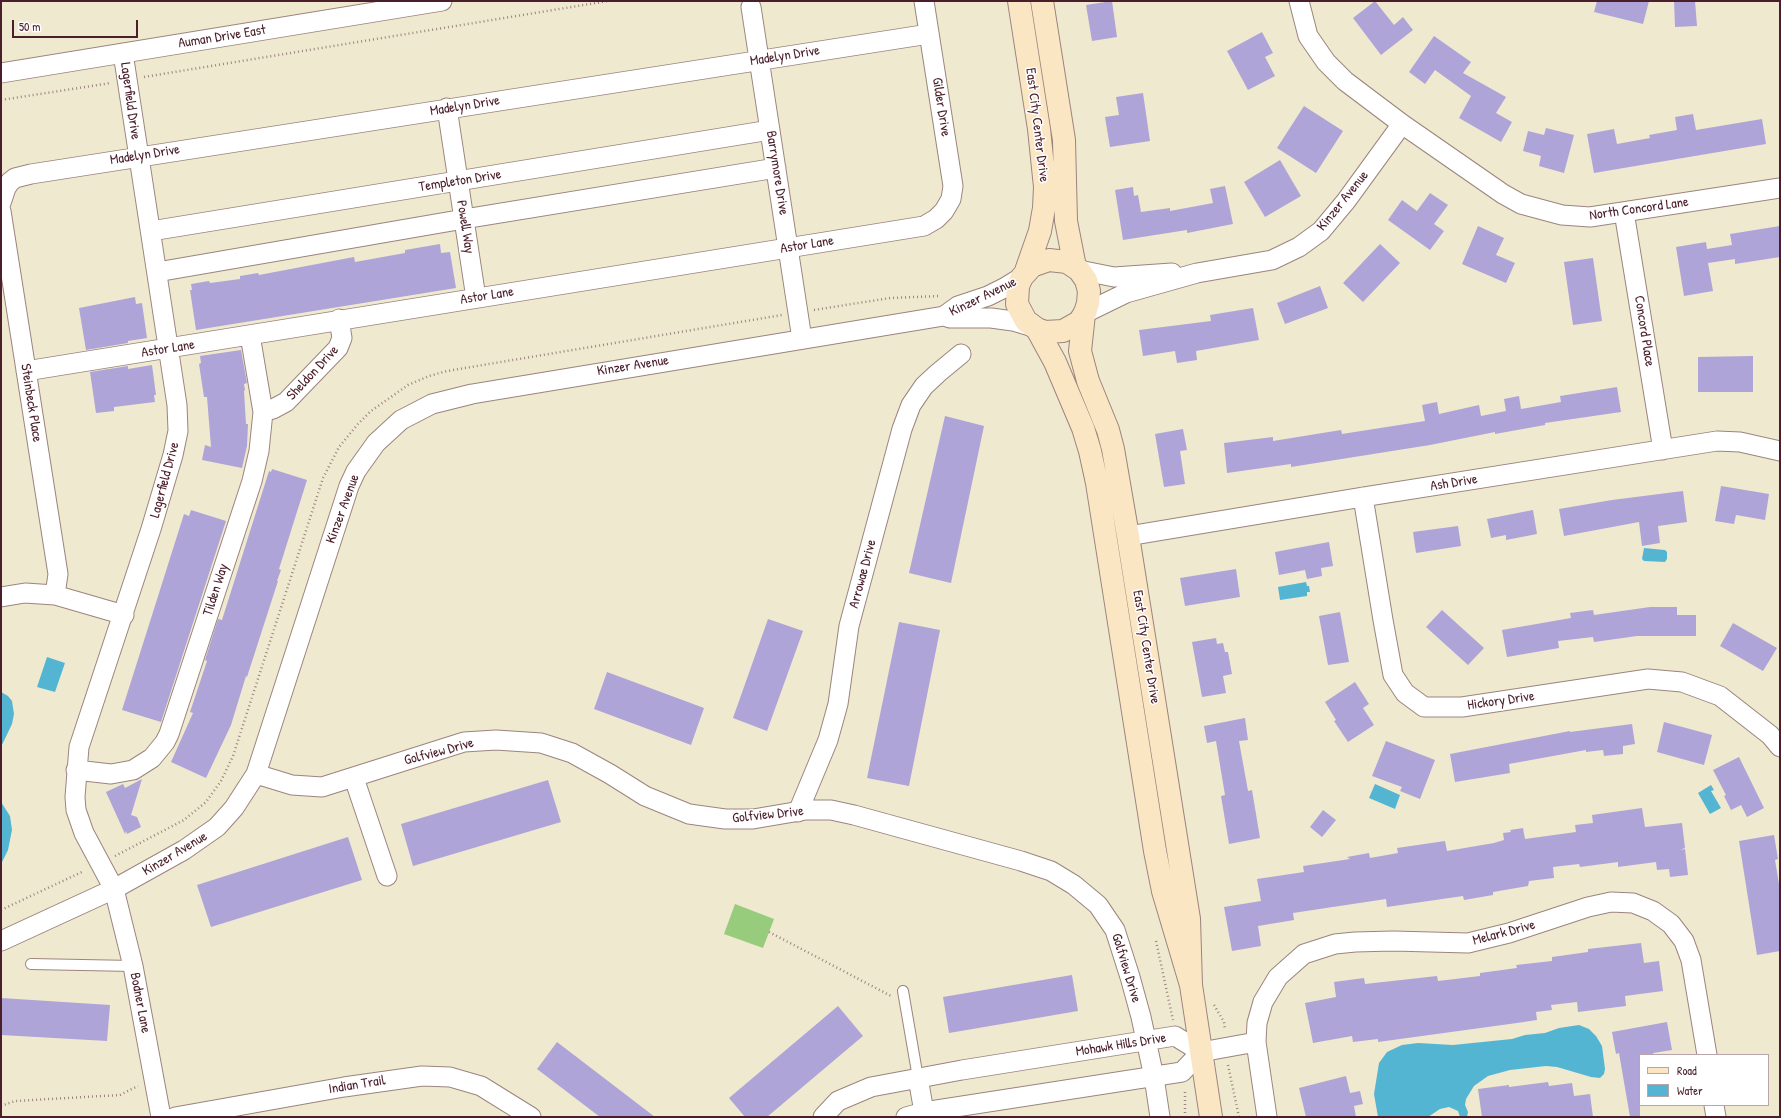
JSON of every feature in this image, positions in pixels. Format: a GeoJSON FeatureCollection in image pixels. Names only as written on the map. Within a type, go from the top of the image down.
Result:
{"type":"FeatureCollection","features":[{"type":"Feature","properties":{"kind":"street","name":"Auman Drive East"},"geometry":{"type":"LineString","coordinates":[[1,73],[442,1]]}},
{"type":"Feature","properties":{"kind":"street","name":"Gilder Drive"},"geometry":{"type":"LineString","coordinates":[[924,1],[954,186],[951,199],[944,211]]}},
{"type":"Feature","properties":{"kind":"street","name":"East City Center Drive"},"geometry":{"type":"LineString","coordinates":[[1019,1],[1039,129],[1045,187],[1044,208],[1040,231],[1024,274]]}},
{"type":"Feature","properties":{"kind":"street","name":"East City Center Drive"},"geometry":{"type":"LineString","coordinates":[[1042,1],[1064,140],[1066,221],[1077,269]]}},
{"type":"Feature","properties":{"kind":"street","name":"North Concord Lane"},"geometry":{"type":"LineString","coordinates":[[1299,1],[1308,36],[1326,62],[1346,81],[1402,124],[1503,194],[1521,204],[1562,215],[1590,217],[1780,188]]}},
{"type":"Feature","properties":{"kind":"street","name":"Barrymore Drive"},"geometry":{"type":"LineString","coordinates":[[751,7],[802,339]]}},
{"type":"Feature","properties":{"kind":"street","name":"Madelyn Drive"},"geometry":{"type":"LineString","coordinates":[[3,195],[15,178],[23,175],[929,34]]}},
{"type":"Feature","properties":{"kind":"street","name":"Lagerfield Drive"},"geometry":{"type":"LineString","coordinates":[[114,889],[84,834],[76,810],[76,770],[79,747],[124,615],[173,455],[177,437],[177,405],[123,53]]}},
{"type":"Feature","properties":{"kind":"street","name":"Powell Way"},"geometry":{"type":"LineString","coordinates":[[447,108],[476,298]]}},
{"type":"Feature","properties":{"kind":"street","name":"Kinzer Avenue"},"geometry":{"type":"LineString","coordinates":[[1084,314],[1126,293],[1197,273],[1272,260],[1299,247],[1321,231],[1346,201],[1402,124]]}},
{"type":"Feature","properties":{"kind":"street","name":"Templeton Drive"},"geometry":{"type":"LineString","coordinates":[[151,231],[770,130]]}},
{"type":"Feature","properties":{"kind":"street"},"geometry":{"type":"LineString","coordinates":[[157,272],[464,219],[776,168]]}},
{"type":"Feature","properties":{"kind":"street","name":"Steinbeck Place"},"geometry":{"type":"LineString","coordinates":[[1,211],[58,574],[56,595]]}},
{"type":"Feature","properties":{"kind":"street","name":"Astor Lane"},"geometry":{"type":"LineString","coordinates":[[26,371],[168,349],[339,319],[924,226],[936,220],[944,211]]}},
{"type":"Feature","properties":{"kind":"street","name":"Concord Place"},"geometry":{"type":"LineString","coordinates":[[1624,212],[1664,450]]}},
{"type":"Feature","properties":{"kind":"street"},"geometry":{"type":"LineString","coordinates":[[1049,260],[1067,262],[1077,269],[1086,280],[1089,292],[1088,303],[1079,322],[1063,331],[1045,332],[1035,328],[1021,313],[1017,304],[1017,290],[1024,274],[1040,262],[1049,260]]}},
{"type":"Feature","properties":{"kind":"street","name":"Kinzer Avenue"},"geometry":{"type":"LineString","coordinates":[[1077,269],[1114,277],[1158,273],[1197,273]]}},
{"type":"Feature","properties":{"kind":"street","name":"Kinzer Avenue"},"geometry":{"type":"LineString","coordinates":[[1,941],[114,889],[184,850],[217,827],[234,808],[256,774],[349,486],[365,458],[386,432],[401,420],[432,404],[452,398],[508,387],[944,316],[958,306],[994,293],[1024,274]]}},
{"type":"Feature","properties":{"kind":"street","name":"East City Center Drive"},"geometry":{"type":"LineString","coordinates":[[1084,314],[1080,343],[1081,354],[1088,381],[1108,430],[1113,449],[1128,536],[1189,919],[1191,985],[1211,1117]]}},
{"type":"Feature","properties":{"kind":"street","name":"Kinzer Avenue"},"geometry":{"type":"LineString","coordinates":[[944,316],[950,318],[991,318],[1013,321],[1035,328]]}},
{"type":"Feature","properties":{"kind":"street","name":"Sheldon Drive"},"geometry":{"type":"LineString","coordinates":[[263,412],[280,406],[286,402],[338,348],[342,338],[339,319]]}},
{"type":"Feature","properties":{"kind":"street","name":"East City Center Drive"},"geometry":{"type":"LineString","coordinates":[[1035,328],[1067,387],[1090,451],[1157,862],[1163,891],[1191,985]]}},
{"type":"Feature","properties":{"kind":"street","name":"Tilden Way"},"geometry":{"type":"LineString","coordinates":[[76,770],[111,774],[132,770],[152,758],[165,742],[173,723],[252,481],[259,451],[263,412],[250,335]]}},
{"type":"Feature","properties":{"kind":"street","name":"Arrowae Drive"},"geometry":{"type":"LineString","coordinates":[[798,812],[828,740],[838,704],[849,626],[902,430],[911,405],[924,386],[962,354]]}},
{"type":"Feature","properties":{"kind":"street","name":"Ash Drive"},"geometry":{"type":"LineString","coordinates":[[1128,536],[1363,497],[1717,442],[1740,442],[1780,451]]}},
{"type":"Feature","properties":{"kind":"street","name":"Hickory Drive"},"geometry":{"type":"LineString","coordinates":[[1363,497],[1383,620],[1394,675],[1405,693],[1424,707],[1462,707],[1648,679],[1682,682],[1720,696],[1770,735],[1780,747]]}},
{"type":"Feature","properties":{"kind":"street"},"geometry":{"type":"LineString","coordinates":[[1,597],[25,593],[56,595],[124,615]]}},
{"type":"Feature","properties":{"kind":"street","name":"Golfview Drive"},"geometry":{"type":"LineString","coordinates":[[256,774],[292,785],[314,788],[331,785],[354,778],[464,742],[496,740],[542,743],[572,754],[610,774],[645,796],[689,814],[725,819],[753,819],[806,810],[831,810],[1021,861],[1051,871],[1074,885],[1098,905],[1115,930],[1130,977],[1152,1068]]}},
{"type":"Feature","properties":{"kind":"street"},"geometry":{"type":"LineString","coordinates":[[354,778],[387,876]]}},
{"type":"Feature","properties":{"kind":"street","name":"Bodner Lane"},"geometry":{"type":"LineString","coordinates":[[114,889],[133,966],[162,1117]]}},
{"type":"Feature","properties":{"kind":"street","name":"Melark Drive"},"geometry":{"type":"LineString","coordinates":[[1268,1117],[1256,1042],[1257,1023],[1263,1002],[1278,977],[1304,954],[1335,944],[1354,942],[1393,941],[1468,943],[1509,933],[1588,907],[1610,902],[1634,903],[1654,911],[1671,924],[1684,941],[1692,960],[1706,1054]]}},
{"type":"Feature","properties":{"kind":"street","name":"Mohawk Hills Drive"},"geometry":{"type":"LineString","coordinates":[[823,1117],[838,1101],[871,1087],[918,1078],[1175,1036],[1201,1052]]}},
{"type":"Feature","properties":{"kind":"street"},"geometry":{"type":"LineString","coordinates":[[906,1117],[924,1112],[1152,1068],[1182,1072],[1201,1052],[1256,1042]]}},
{"type":"Feature","properties":{"kind":"street"},"geometry":{"type":"LineString","coordinates":[[1152,1068],[1160,1117]]}},
{"type":"Feature","properties":{"kind":"street","name":"Indian Trail"},"geometry":{"type":"LineString","coordinates":[[175,1117],[344,1087],[422,1076],[450,1077],[481,1086],[531,1117]]}},
{"type":"Feature","properties":{"kind":"street"},"geometry":{"type":"LineString","coordinates":[[918,1078],[924,1112]]}},
{"type":"Feature","properties":{"kind":"street"},"geometry":{"type":"LineString","coordinates":[[1714,1106],[1716,1117]]}},
{"type":"Feature","properties":{"kind":"lane"},"geometry":{"type":"LineString","coordinates":[[31,964],[133,966]]}},
{"type":"Feature","properties":{"kind":"lane"},"geometry":{"type":"LineString","coordinates":[[903,991],[918,1078]]}},
{"type":"Feature","properties":{"kind":"path"},"geometry":{"type":"LineString","coordinates":[[1,100],[608,1]]}},
{"type":"Feature","properties":{"kind":"path"},"geometry":{"type":"LineString","coordinates":[[1,910],[100,864],[184,820],[206,802],[221,781],[233,756],[325,474],[339,447],[358,424],[386,400],[421,379],[456,369],[890,298],[943,296]]}},
{"type":"Feature","properties":{"kind":"path"},"geometry":{"type":"LineString","coordinates":[[769,932],[905,1004]]}},
{"type":"Feature","properties":{"kind":"path"},"geometry":{"type":"LineString","coordinates":[[1227,1047],[1228,1069],[1233,1082],[1239,1117]]}},
{"type":"Feature","properties":{"kind":"path"},"geometry":{"type":"LineString","coordinates":[[1,1106],[15,1102],[120,1095],[154,1078]]}},
{"type":"Feature","properties":{"kind":"green space"},"geometry":{"type":"Polygon","coordinates":[[[735,904],[774,919],[763,948],[724,934],[735,904]]]}},
{"type":"Feature","properties":{"kind":"water"},"geometry":{"type":"Polygon","coordinates":[[[1644,548],[1665,550],[1667,552],[1667,559],[1665,562],[1644,561],[1642,559],[1644,548]]]}},
{"type":"Feature","properties":{"kind":"water"},"geometry":{"type":"Polygon","coordinates":[[[1306,582],[1307,586],[1309,586],[1310,592],[1307,592],[1307,596],[1280,600],[1278,587],[1306,582]]]}},
{"type":"Feature","properties":{"kind":"water"},"geometry":{"type":"Polygon","coordinates":[[[47,657],[65,663],[55,692],[37,687],[47,657]]]}},
{"type":"Feature","properties":{"kind":"water"},"geometry":{"type":"Polygon","coordinates":[[[1,692],[8,696],[12,701],[14,714],[12,724],[1,747],[1,692]]]}},
{"type":"Feature","properties":{"kind":"water"},"geometry":{"type":"Polygon","coordinates":[[[1375,784],[1400,795],[1395,809],[1369,798],[1375,784]]]}},
{"type":"Feature","properties":{"kind":"water"},"geometry":{"type":"Polygon","coordinates":[[[1711,785],[1714,790],[1711,791],[1721,808],[1710,814],[1698,793],[1711,785]]]}},
{"type":"Feature","properties":{"kind":"water"},"geometry":{"type":"Polygon","coordinates":[[[1,802],[10,816],[12,830],[8,850],[1,864],[1,802]]]}},
{"type":"Feature","properties":{"kind":"water"},"geometry":{"type":"Polygon","coordinates":[[[1579,1025],[1589,1029],[1596,1036],[1602,1046],[1605,1069],[1604,1074],[1600,1078],[1591,1077],[1557,1067],[1546,1066],[1510,1070],[1488,1076],[1474,1086],[1466,1099],[1465,1105],[1468,1112],[1467,1117],[1460,1117],[1458,1111],[1449,1107],[1440,1109],[1428,1117],[1378,1117],[1374,1094],[1379,1063],[1387,1052],[1402,1045],[1418,1043],[1453,1045],[1512,1039],[1525,1035],[1545,1033],[1559,1028],[1579,1025]]]}},
{"type":"Feature","properties":{"kind":"building"},"geometry":{"type":"Polygon","coordinates":[[[1112,1],[1117,37],[1092,41],[1086,5],[1112,1]]]}},
{"type":"Feature","properties":{"kind":"building"},"geometry":{"type":"Polygon","coordinates":[[[1375,1],[1394,25],[1403,17],[1413,30],[1381,55],[1353,18],[1375,1]]]}},
{"type":"Feature","properties":{"kind":"building"},"geometry":{"type":"Polygon","coordinates":[[[1597,1],[1649,1],[1643,24],[1594,12],[1597,1]]]}},
{"type":"Feature","properties":{"kind":"building"},"geometry":{"type":"Polygon","coordinates":[[[1674,1],[1695,1],[1697,26],[1675,27],[1674,1]]]}},
{"type":"Feature","properties":{"kind":"building"},"geometry":{"type":"Polygon","coordinates":[[[1262,32],[1273,53],[1265,57],[1275,76],[1248,90],[1227,51],[1262,32]]]}},
{"type":"Feature","properties":{"kind":"building"},"geometry":{"type":"Polygon","coordinates":[[[1434,36],[1471,62],[1463,73],[1506,97],[1496,113],[1512,122],[1501,142],[1459,118],[1471,96],[1435,70],[1425,84],[1409,72],[1434,36]]]}},
{"type":"Feature","properties":{"kind":"building"},"geometry":{"type":"Polygon","coordinates":[[[1143,93],[1150,141],[1110,147],[1105,117],[1119,115],[1116,97],[1143,93]]]}},
{"type":"Feature","properties":{"kind":"building"},"geometry":{"type":"Polygon","coordinates":[[[1304,106],[1343,131],[1316,173],[1277,148],[1304,106]]]}},
{"type":"Feature","properties":{"kind":"building"},"geometry":{"type":"Polygon","coordinates":[[[1693,114],[1696,130],[1762,119],[1766,144],[1594,173],[1587,134],[1614,129],[1617,144],[1650,138],[1649,135],[1677,130],[1675,117],[1693,114]]]}},
{"type":"Feature","properties":{"kind":"building"},"geometry":{"type":"Polygon","coordinates":[[[1546,128],[1574,135],[1564,173],[1539,166],[1541,156],[1523,151],[1528,131],[1544,135],[1546,128]]]}},
{"type":"Feature","properties":{"kind":"building"},"geometry":{"type":"Polygon","coordinates":[[[1280,160],[1301,196],[1265,217],[1244,182],[1280,160]]]}},
{"type":"Feature","properties":{"kind":"building"},"geometry":{"type":"Polygon","coordinates":[[[1225,186],[1233,224],[1187,233],[1187,230],[1123,240],[1115,190],[1133,187],[1134,196],[1138,195],[1141,212],[1170,208],[1170,211],[1213,203],[1210,189],[1225,186]]]}},
{"type":"Feature","properties":{"kind":"building"},"geometry":{"type":"Polygon","coordinates":[[[1430,193],[1448,205],[1434,224],[1444,231],[1430,250],[1388,220],[1402,200],[1417,211],[1430,193]]]}},
{"type":"Feature","properties":{"kind":"building"},"geometry":{"type":"Polygon","coordinates":[[[1478,226],[1504,238],[1496,255],[1515,263],[1506,283],[1462,264],[1478,226]]]}},
{"type":"Feature","properties":{"kind":"building"},"geometry":{"type":"Polygon","coordinates":[[[1780,226],[1780,257],[1735,264],[1735,259],[1708,263],[1713,291],[1684,296],[1676,247],[1706,242],[1707,249],[1732,245],[1730,234],[1780,226]]]}},
{"type":"Feature","properties":{"kind":"building"},"geometry":{"type":"Polygon","coordinates":[[[440,244],[441,253],[450,252],[456,288],[196,330],[190,290],[192,290],[191,284],[240,279],[240,276],[258,273],[259,275],[354,257],[355,262],[405,253],[405,250],[440,244]]]}},
{"type":"Feature","properties":{"kind":"building"},"geometry":{"type":"Polygon","coordinates":[[[1380,244],[1400,263],[1363,302],[1343,283],[1380,244]]]}},
{"type":"Feature","properties":{"kind":"building"},"geometry":{"type":"Polygon","coordinates":[[[1593,258],[1602,321],[1573,325],[1564,262],[1593,258]]]}},
{"type":"Feature","properties":{"kind":"building"},"geometry":{"type":"Polygon","coordinates":[[[1320,286],[1328,308],[1285,324],[1277,303],[1320,286]]]}},
{"type":"Feature","properties":{"kind":"building"},"geometry":{"type":"Polygon","coordinates":[[[135,297],[136,304],[142,303],[147,338],[128,341],[128,343],[86,350],[79,308],[135,297]]]}},
{"type":"Feature","properties":{"kind":"building"},"geometry":{"type":"Polygon","coordinates":[[[1253,308],[1259,340],[1196,351],[1197,360],[1177,363],[1175,351],[1143,356],[1139,330],[1211,321],[1210,315],[1253,308]]]}},
{"type":"Feature","properties":{"kind":"building"},"geometry":{"type":"Polygon","coordinates":[[[241,350],[247,383],[244,384],[244,391],[246,424],[248,424],[247,446],[242,468],[202,460],[205,445],[211,447],[207,397],[204,397],[199,364],[201,363],[200,356],[241,350]]]}},
{"type":"Feature","properties":{"kind":"building"},"geometry":{"type":"Polygon","coordinates":[[[1753,356],[1753,392],[1698,392],[1698,357],[1753,356]]]}},
{"type":"Feature","properties":{"kind":"building"},"geometry":{"type":"Polygon","coordinates":[[[152,365],[156,395],[154,395],[155,402],[114,407],[114,411],[96,413],[90,372],[128,366],[128,369],[152,365]]]}},
{"type":"Feature","properties":{"kind":"building"},"geometry":{"type":"Polygon","coordinates":[[[1617,387],[1621,412],[1545,423],[1545,425],[1495,434],[1495,432],[1430,445],[1291,467],[1291,464],[1227,473],[1224,443],[1273,437],[1273,441],[1341,430],[1342,434],[1425,421],[1422,405],[1437,402],[1439,414],[1479,405],[1481,416],[1506,411],[1504,399],[1519,396],[1521,409],[1561,402],[1560,396],[1617,387]]]}},
{"type":"Feature","properties":{"kind":"building"},"geometry":{"type":"Polygon","coordinates":[[[945,416],[984,426],[951,583],[909,573],[945,416]]]}},
{"type":"Feature","properties":{"kind":"building"},"geometry":{"type":"Polygon","coordinates":[[[1183,429],[1187,450],[1180,451],[1185,484],[1164,487],[1155,434],[1183,429]]]}},
{"type":"Feature","properties":{"kind":"building"},"geometry":{"type":"Polygon","coordinates":[[[272,469],[307,480],[279,569],[281,570],[278,581],[231,725],[206,778],[171,762],[193,713],[190,712],[207,661],[205,660],[218,619],[222,620],[269,471],[271,472],[272,469]]]}},
{"type":"Feature","properties":{"kind":"building"},"geometry":{"type":"Polygon","coordinates":[[[1721,486],[1769,494],[1765,520],[1736,515],[1734,524],[1715,521],[1721,486]]]}},
{"type":"Feature","properties":{"kind":"building"},"geometry":{"type":"Polygon","coordinates":[[[1683,491],[1687,522],[1658,526],[1660,543],[1642,546],[1639,522],[1564,536],[1559,509],[1612,500],[1683,491]]]}},
{"type":"Feature","properties":{"kind":"building"},"geometry":{"type":"Polygon","coordinates":[[[191,510],[226,521],[161,722],[122,710],[184,514],[189,516],[191,510]]]}},
{"type":"Feature","properties":{"kind":"building"},"geometry":{"type":"Polygon","coordinates":[[[1533,510],[1537,534],[1506,540],[1506,535],[1491,538],[1487,519],[1533,510]]]}},
{"type":"Feature","properties":{"kind":"building"},"geometry":{"type":"Polygon","coordinates":[[[1458,526],[1461,546],[1416,553],[1413,532],[1458,526]]]}},
{"type":"Feature","properties":{"kind":"building"},"geometry":{"type":"Polygon","coordinates":[[[1329,542],[1333,566],[1321,568],[1322,576],[1307,579],[1305,570],[1279,575],[1275,552],[1329,542]]]}},
{"type":"Feature","properties":{"kind":"building"},"geometry":{"type":"Polygon","coordinates":[[[1236,569],[1240,597],[1185,606],[1180,578],[1236,569]]]}},
{"type":"Feature","properties":{"kind":"building"},"geometry":{"type":"Polygon","coordinates":[[[1650,607],[1677,607],[1677,615],[1696,615],[1696,636],[1637,636],[1594,642],[1593,637],[1558,641],[1559,648],[1507,657],[1502,630],[1571,618],[1570,613],[1593,610],[1594,615],[1650,607]]]}},
{"type":"Feature","properties":{"kind":"building"},"geometry":{"type":"Polygon","coordinates":[[[1442,610],[1484,648],[1468,665],[1426,627],[1442,610]]]}},
{"type":"Feature","properties":{"kind":"building"},"geometry":{"type":"Polygon","coordinates":[[[1340,612],[1349,662],[1328,665],[1319,616],[1340,612]]]}},
{"type":"Feature","properties":{"kind":"building"},"geometry":{"type":"Polygon","coordinates":[[[768,619],[803,631],[767,731],[733,718],[768,619]]]}},
{"type":"Feature","properties":{"kind":"building"},"geometry":{"type":"Polygon","coordinates":[[[899,622],[940,630],[909,786],[867,778],[899,622]]]}},
{"type":"Feature","properties":{"kind":"building"},"geometry":{"type":"Polygon","coordinates":[[[1733,623],[1777,648],[1763,671],[1720,646],[1733,623]]]}},
{"type":"Feature","properties":{"kind":"building"},"geometry":{"type":"Polygon","coordinates":[[[1216,638],[1217,644],[1223,643],[1225,652],[1228,652],[1232,674],[1223,676],[1226,693],[1202,697],[1192,642],[1216,638]]]}},
{"type":"Feature","properties":{"kind":"building"},"geometry":{"type":"Polygon","coordinates":[[[607,672],[704,708],[691,745],[594,709],[607,672]]]}},
{"type":"Feature","properties":{"kind":"building"},"geometry":{"type":"Polygon","coordinates":[[[1355,682],[1369,704],[1363,708],[1374,725],[1348,742],[1334,721],[1336,720],[1325,702],[1355,682]]]}},
{"type":"Feature","properties":{"kind":"building"},"geometry":{"type":"Polygon","coordinates":[[[1245,718],[1248,740],[1239,741],[1248,791],[1252,790],[1260,838],[1229,844],[1221,796],[1225,795],[1216,741],[1207,743],[1204,726],[1245,718]]]}},
{"type":"Feature","properties":{"kind":"building"},"geometry":{"type":"Polygon","coordinates":[[[1664,722],[1712,735],[1704,765],[1657,752],[1664,722]]]}},
{"type":"Feature","properties":{"kind":"building"},"geometry":{"type":"Polygon","coordinates":[[[1632,724],[1635,744],[1623,746],[1623,754],[1604,756],[1603,750],[1586,752],[1586,750],[1509,764],[1510,773],[1455,782],[1450,754],[1570,731],[1632,724]]]}},
{"type":"Feature","properties":{"kind":"building"},"geometry":{"type":"Polygon","coordinates":[[[1386,741],[1435,760],[1420,799],[1400,791],[1402,787],[1372,776],[1386,741]]]}},
{"type":"Feature","properties":{"kind":"building"},"geometry":{"type":"Polygon","coordinates":[[[1739,757],[1764,808],[1747,817],[1741,805],[1731,810],[1724,796],[1726,795],[1713,770],[1739,757]]]}},
{"type":"Feature","properties":{"kind":"building"},"geometry":{"type":"Polygon","coordinates":[[[142,779],[131,815],[137,817],[141,827],[127,834],[126,831],[125,834],[106,792],[123,784],[125,788],[142,779]]]}},
{"type":"Feature","properties":{"kind":"building"},"geometry":{"type":"Polygon","coordinates":[[[548,780],[561,822],[413,866],[401,824],[548,780]]]}},
{"type":"Feature","properties":{"kind":"building"},"geometry":{"type":"Polygon","coordinates":[[[1642,808],[1645,827],[1682,823],[1685,848],[1680,850],[1685,849],[1688,875],[1670,877],[1669,869],[1657,870],[1656,862],[1618,867],[1618,862],[1580,867],[1579,864],[1553,867],[1554,878],[1529,881],[1528,886],[1493,892],[1493,895],[1464,900],[1463,896],[1387,907],[1386,899],[1293,913],[1294,920],[1258,926],[1261,946],[1232,951],[1224,907],[1261,901],[1257,879],[1304,872],[1303,866],[1350,859],[1347,857],[1369,853],[1370,858],[1398,853],[1397,848],[1445,841],[1447,851],[1494,843],[1504,840],[1503,833],[1511,832],[1510,830],[1523,828],[1525,839],[1576,832],[1575,825],[1593,823],[1592,815],[1642,808]]]}},
{"type":"Feature","properties":{"kind":"building"},"geometry":{"type":"Polygon","coordinates":[[[1323,810],[1336,820],[1322,837],[1310,827],[1323,810]]]}},
{"type":"Feature","properties":{"kind":"building"},"geometry":{"type":"Polygon","coordinates":[[[1774,835],[1778,859],[1775,860],[1780,890],[1780,951],[1757,955],[1739,841],[1774,835]]]}},
{"type":"Feature","properties":{"kind":"building"},"geometry":{"type":"Polygon","coordinates":[[[348,837],[362,880],[211,927],[197,885],[348,837]]]}},
{"type":"Feature","properties":{"kind":"building"},"geometry":{"type":"Polygon","coordinates":[[[1641,943],[1644,963],[1659,961],[1663,991],[1625,996],[1626,1006],[1578,1012],[1577,1002],[1551,1005],[1552,1010],[1536,1012],[1537,1020],[1378,1042],[1378,1039],[1353,1042],[1352,1036],[1313,1043],[1305,1003],[1336,997],[1334,982],[1364,978],[1365,984],[1437,976],[1438,981],[1480,976],[1480,973],[1517,968],[1516,965],[1552,961],[1552,957],[1588,952],[1588,949],[1641,943]]]}},
{"type":"Feature","properties":{"kind":"building"},"geometry":{"type":"Polygon","coordinates":[[[1072,975],[1078,1011],[949,1033],[943,997],[1072,975]]]}},
{"type":"Feature","properties":{"kind":"building"},"geometry":{"type":"Polygon","coordinates":[[[1,998],[110,1005],[107,1041],[1,1035],[1,998]]]}},
{"type":"Feature","properties":{"kind":"building"},"geometry":{"type":"Polygon","coordinates":[[[838,1006],[863,1036],[767,1117],[745,1117],[729,1098],[838,1006]]]}},
{"type":"Feature","properties":{"kind":"building"},"geometry":{"type":"Polygon","coordinates":[[[1667,1022],[1672,1050],[1654,1054],[1639,1054],[1640,1117],[1630,1117],[1619,1053],[1616,1054],[1612,1032],[1667,1022]]]}},
{"type":"Feature","properties":{"kind":"building"},"geometry":{"type":"Polygon","coordinates":[[[557,1042],[655,1117],[600,1117],[537,1069],[557,1042]]]}},
{"type":"Feature","properties":{"kind":"building"},"geometry":{"type":"Polygon","coordinates":[[[1346,1076],[1350,1093],[1360,1091],[1363,1104],[1354,1106],[1356,1117],[1306,1117],[1299,1088],[1346,1076]]]}},
{"type":"Feature","properties":{"kind":"building"},"geometry":{"type":"Polygon","coordinates":[[[1548,1082],[1549,1086],[1572,1083],[1574,1096],[1590,1094],[1593,1117],[1482,1117],[1478,1089],[1548,1082]]]}}]}
